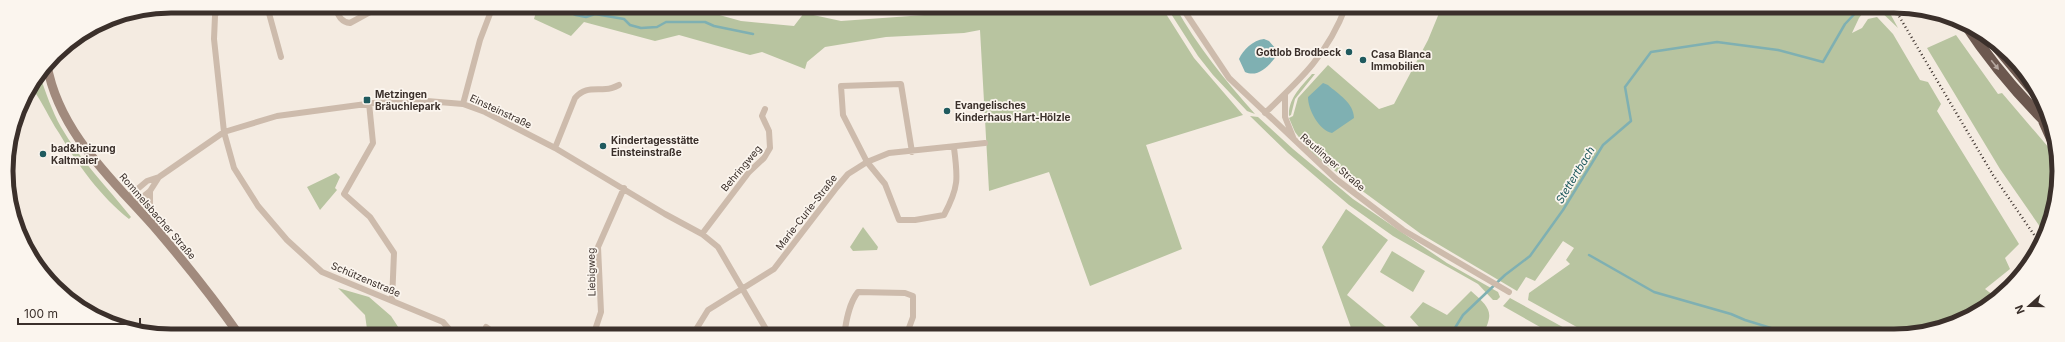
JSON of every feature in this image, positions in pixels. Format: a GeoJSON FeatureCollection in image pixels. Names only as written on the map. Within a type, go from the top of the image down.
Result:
{"type":"FeatureCollection","features":[{"type":"Feature","properties":{"kind":"highway"},"geometry":{"type":"LineString","coordinates":[[1972,34],[1998,69],[2042,118],[2046,127]]}},
{"type":"Feature","properties":{"kind":"main road","name":"Rommelsbacher Straße"},"geometry":{"type":"LineString","coordinates":[[49,71],[56,98],[74,133],[88,153],[158,231],[235,329]]}},
{"type":"Feature","properties":{"kind":"street","name":"Schützenstraße"},"geometry":{"type":"LineString","coordinates":[[216,13],[214,39],[224,132],[234,168],[258,206],[287,240],[322,272],[443,322],[449,329]]}},
{"type":"Feature","properties":{"kind":"street"},"geometry":{"type":"LineString","coordinates":[[269,13],[281,57]]}},
{"type":"Feature","properties":{"kind":"street"},"geometry":{"type":"LineString","coordinates":[[338,13],[344,22],[350,23],[368,13]]}},
{"type":"Feature","properties":{"kind":"street"},"geometry":{"type":"LineString","coordinates":[[463,104],[480,40],[490,13]]}},
{"type":"Feature","properties":{"kind":"street","name":"Reutlinger Straße"},"geometry":{"type":"LineString","coordinates":[[1186,13],[1229,78],[1295,142],[1336,179],[1398,226],[1509,292]]}},
{"type":"Feature","properties":{"kind":"street"},"geometry":{"type":"LineString","coordinates":[[1265,113],[1316,62],[1329,45],[1338,28],[1343,13]]}},
{"type":"Feature","properties":{"kind":"street"},"geometry":{"type":"LineString","coordinates":[[912,152],[901,84],[841,86],[843,115],[867,162],[885,184],[899,220],[915,220],[944,215],[952,200],[958,177],[954,148]]}},
{"type":"Feature","properties":{"kind":"street"},"geometry":{"type":"LineString","coordinates":[[554,148],[575,98],[581,91],[606,89],[619,85]]}},
{"type":"Feature","properties":{"kind":"street"},"geometry":{"type":"LineString","coordinates":[[1285,94],[1285,117],[1295,142]]}},
{"type":"Feature","properties":{"kind":"street","name":"Einsteinstraße"},"geometry":{"type":"LineString","coordinates":[[131,201],[147,181],[159,177],[224,132],[277,116],[369,103],[415,100],[463,104],[485,112],[554,148],[624,188],[665,214],[702,234],[723,253],[766,329]]}},
{"type":"Feature","properties":{"kind":"street"},"geometry":{"type":"LineString","coordinates":[[369,103],[373,143],[344,194],[370,217],[394,253],[394,284],[392,301]]}},
{"type":"Feature","properties":{"kind":"street","name":"Behringweg"},"geometry":{"type":"LineString","coordinates":[[702,234],[749,172],[764,158],[770,148],[769,131],[762,116],[765,109]]}},
{"type":"Feature","properties":{"kind":"street","name":"Marie-Curie-Straße"},"geometry":{"type":"LineString","coordinates":[[696,329],[708,310],[744,290],[774,269],[848,174],[867,162],[889,154],[954,148],[985,143]]}},
{"type":"Feature","properties":{"kind":"street","name":"Einsteinstraße"},"geometry":{"type":"LineString","coordinates":[[131,201],[151,189],[159,177]]}},
{"type":"Feature","properties":{"kind":"street","name":"Liebigweg"},"geometry":{"type":"LineString","coordinates":[[595,329],[601,312],[598,247],[624,188]]}},
{"type":"Feature","properties":{"kind":"street"},"geometry":{"type":"LineString","coordinates":[[151,189],[150,204],[158,231]]}},
{"type":"Feature","properties":{"kind":"street"},"geometry":{"type":"LineString","coordinates":[[845,329],[854,297],[858,292],[905,293],[913,296],[913,317],[909,329]]}},
{"type":"Feature","properties":{"kind":"green space"},"geometry":{"type":"Polygon","coordinates":[[[536,13],[712,13],[741,21],[794,26],[804,13],[841,21],[952,13],[1165,13],[1194,58],[1243,115],[1146,145],[1182,249],[1090,286],[1049,172],[989,191],[980,30],[964,33],[886,37],[825,47],[807,62],[805,69],[762,52],[750,55],[679,35],[655,41],[584,22],[571,36],[534,19],[536,13]]]}},
{"type":"Feature","properties":{"kind":"green space"},"geometry":{"type":"Polygon","coordinates":[[[1170,13],[1179,13],[1212,62],[1255,114],[1247,111],[1213,75],[1198,56],[1170,13]]]}},
{"type":"Feature","properties":{"kind":"green space"},"geometry":{"type":"Polygon","coordinates":[[[1439,13],[1863,13],[1852,33],[1862,28],[1868,19],[1877,17],[1893,34],[1920,80],[1928,82],[1941,104],[1937,111],[2019,244],[2005,258],[2010,269],[1985,289],[1992,294],[1973,308],[1945,321],[1915,328],[1580,329],[1528,300],[1529,293],[1570,264],[1566,260],[1574,248],[1563,241],[1535,281],[1526,277],[1517,291],[1421,234],[1312,154],[1295,132],[1289,118],[1293,116],[1298,98],[1328,65],[1379,109],[1394,104],[1428,40],[1439,13]]]}},
{"type":"Feature","properties":{"kind":"green space"},"geometry":{"type":"Polygon","coordinates":[[[1882,13],[1890,13],[1898,28],[1882,13]]]}},
{"type":"Feature","properties":{"kind":"green space"},"geometry":{"type":"Polygon","coordinates":[[[1956,35],[1998,94],[2002,93],[2051,150],[2051,192],[2047,212],[2041,228],[2000,169],[1927,48],[1956,35]]]}},
{"type":"Feature","properties":{"kind":"green space"},"geometry":{"type":"Polygon","coordinates":[[[1312,74],[1315,74],[1295,99],[1291,115],[1289,116],[1289,110],[1293,98],[1312,74]]]}},
{"type":"Feature","properties":{"kind":"green space"},"geometry":{"type":"Polygon","coordinates":[[[42,81],[49,102],[61,127],[85,162],[131,217],[129,219],[109,201],[90,179],[66,145],[34,92],[42,81]]]}},
{"type":"Feature","properties":{"kind":"green space"},"geometry":{"type":"Polygon","coordinates":[[[1250,116],[1258,117],[1293,149],[1353,199],[1447,263],[1498,292],[1500,297],[1497,300],[1493,300],[1478,284],[1393,236],[1349,205],[1288,153],[1250,116]]]}},
{"type":"Feature","properties":{"kind":"green space"},"geometry":{"type":"Polygon","coordinates":[[[336,173],[340,177],[335,188],[337,190],[320,210],[307,187],[336,173]]]}},
{"type":"Feature","properties":{"kind":"green space"},"geometry":{"type":"Polygon","coordinates":[[[1346,209],[1388,240],[1347,295],[1386,327],[1385,329],[1351,329],[1322,247],[1346,209]]]}},
{"type":"Feature","properties":{"kind":"green space"},"geometry":{"type":"Polygon","coordinates":[[[863,227],[878,247],[877,250],[853,251],[850,247],[863,227]]]}},
{"type":"Feature","properties":{"kind":"green space"},"geometry":{"type":"Polygon","coordinates":[[[1392,251],[1425,271],[1413,292],[1380,272],[1392,251]]]}},
{"type":"Feature","properties":{"kind":"green space"},"geometry":{"type":"Polygon","coordinates":[[[338,288],[369,297],[391,316],[399,329],[367,329],[365,315],[338,288]]]}},
{"type":"Feature","properties":{"kind":"green space"},"geometry":{"type":"Polygon","coordinates":[[[1471,291],[1486,306],[1489,316],[1486,329],[1421,329],[1410,317],[1423,302],[1447,315],[1471,291]]]}},
{"type":"Feature","properties":{"kind":"green space"},"geometry":{"type":"Polygon","coordinates":[[[1510,298],[1566,329],[1544,329],[1503,306],[1510,298]]]}},
{"type":"Feature","properties":{"kind":"water"},"geometry":{"type":"Polygon","coordinates":[[[1264,39],[1269,41],[1276,49],[1277,55],[1263,70],[1254,73],[1245,72],[1239,59],[1252,43],[1264,39]]]}},
{"type":"Feature","properties":{"kind":"water"},"geometry":{"type":"Polygon","coordinates":[[[1323,83],[1328,85],[1345,99],[1351,108],[1354,118],[1332,133],[1323,128],[1315,119],[1308,102],[1308,97],[1323,83]]]}},
{"type":"Feature","properties":{"kind":"waterway"},"geometry":{"type":"LineString","coordinates":[[572,13],[586,17],[595,14],[624,19],[630,25],[641,28],[657,27],[666,22],[705,22],[714,26],[753,34]]}},
{"type":"Feature","properties":{"kind":"waterway","name":"Stettertbach"},"geometry":{"type":"LineString","coordinates":[[1454,329],[1463,315],[1505,275],[1530,256],[1563,210],[1603,145],[1631,121],[1625,87],[1651,52],[1717,42],[1778,50],[1823,62],[1845,24],[1855,13]]}},
{"type":"Feature","properties":{"kind":"waterway"},"geometry":{"type":"LineString","coordinates":[[1589,255],[1654,292],[1731,314],[1774,329]]}},
{"type":"Feature","properties":{"kind":"railway"},"geometry":{"type":"LineString","coordinates":[[1897,13],[1993,175],[2037,239]]}},
{"type":"Feature","properties":{"kind":"place","name":"Gottlob Brodbeck"},"geometry":{"type":"Point","coordinates":[1349,52]}},
{"type":"Feature","properties":{"kind":"place","name":"Casa Blanca Immobilien"},"geometry":{"type":"Point","coordinates":[1363,60]}},
{"type":"Feature","properties":{"kind":"place","name":"Metzingen Bräuchlepark"},"geometry":{"type":"Point","coordinates":[367,100]}},
{"type":"Feature","properties":{"kind":"place","name":"Evangelisches Kinderhaus Hart-Hölzle"},"geometry":{"type":"Point","coordinates":[947,111]}},
{"type":"Feature","properties":{"kind":"place","name":"Kindertagesstätte Einsteinstraße"},"geometry":{"type":"Point","coordinates":[603,146]}},
{"type":"Feature","properties":{"kind":"place","name":"bad&heizung Kaltmaier"},"geometry":{"type":"Point","coordinates":[43,154]}}]}
